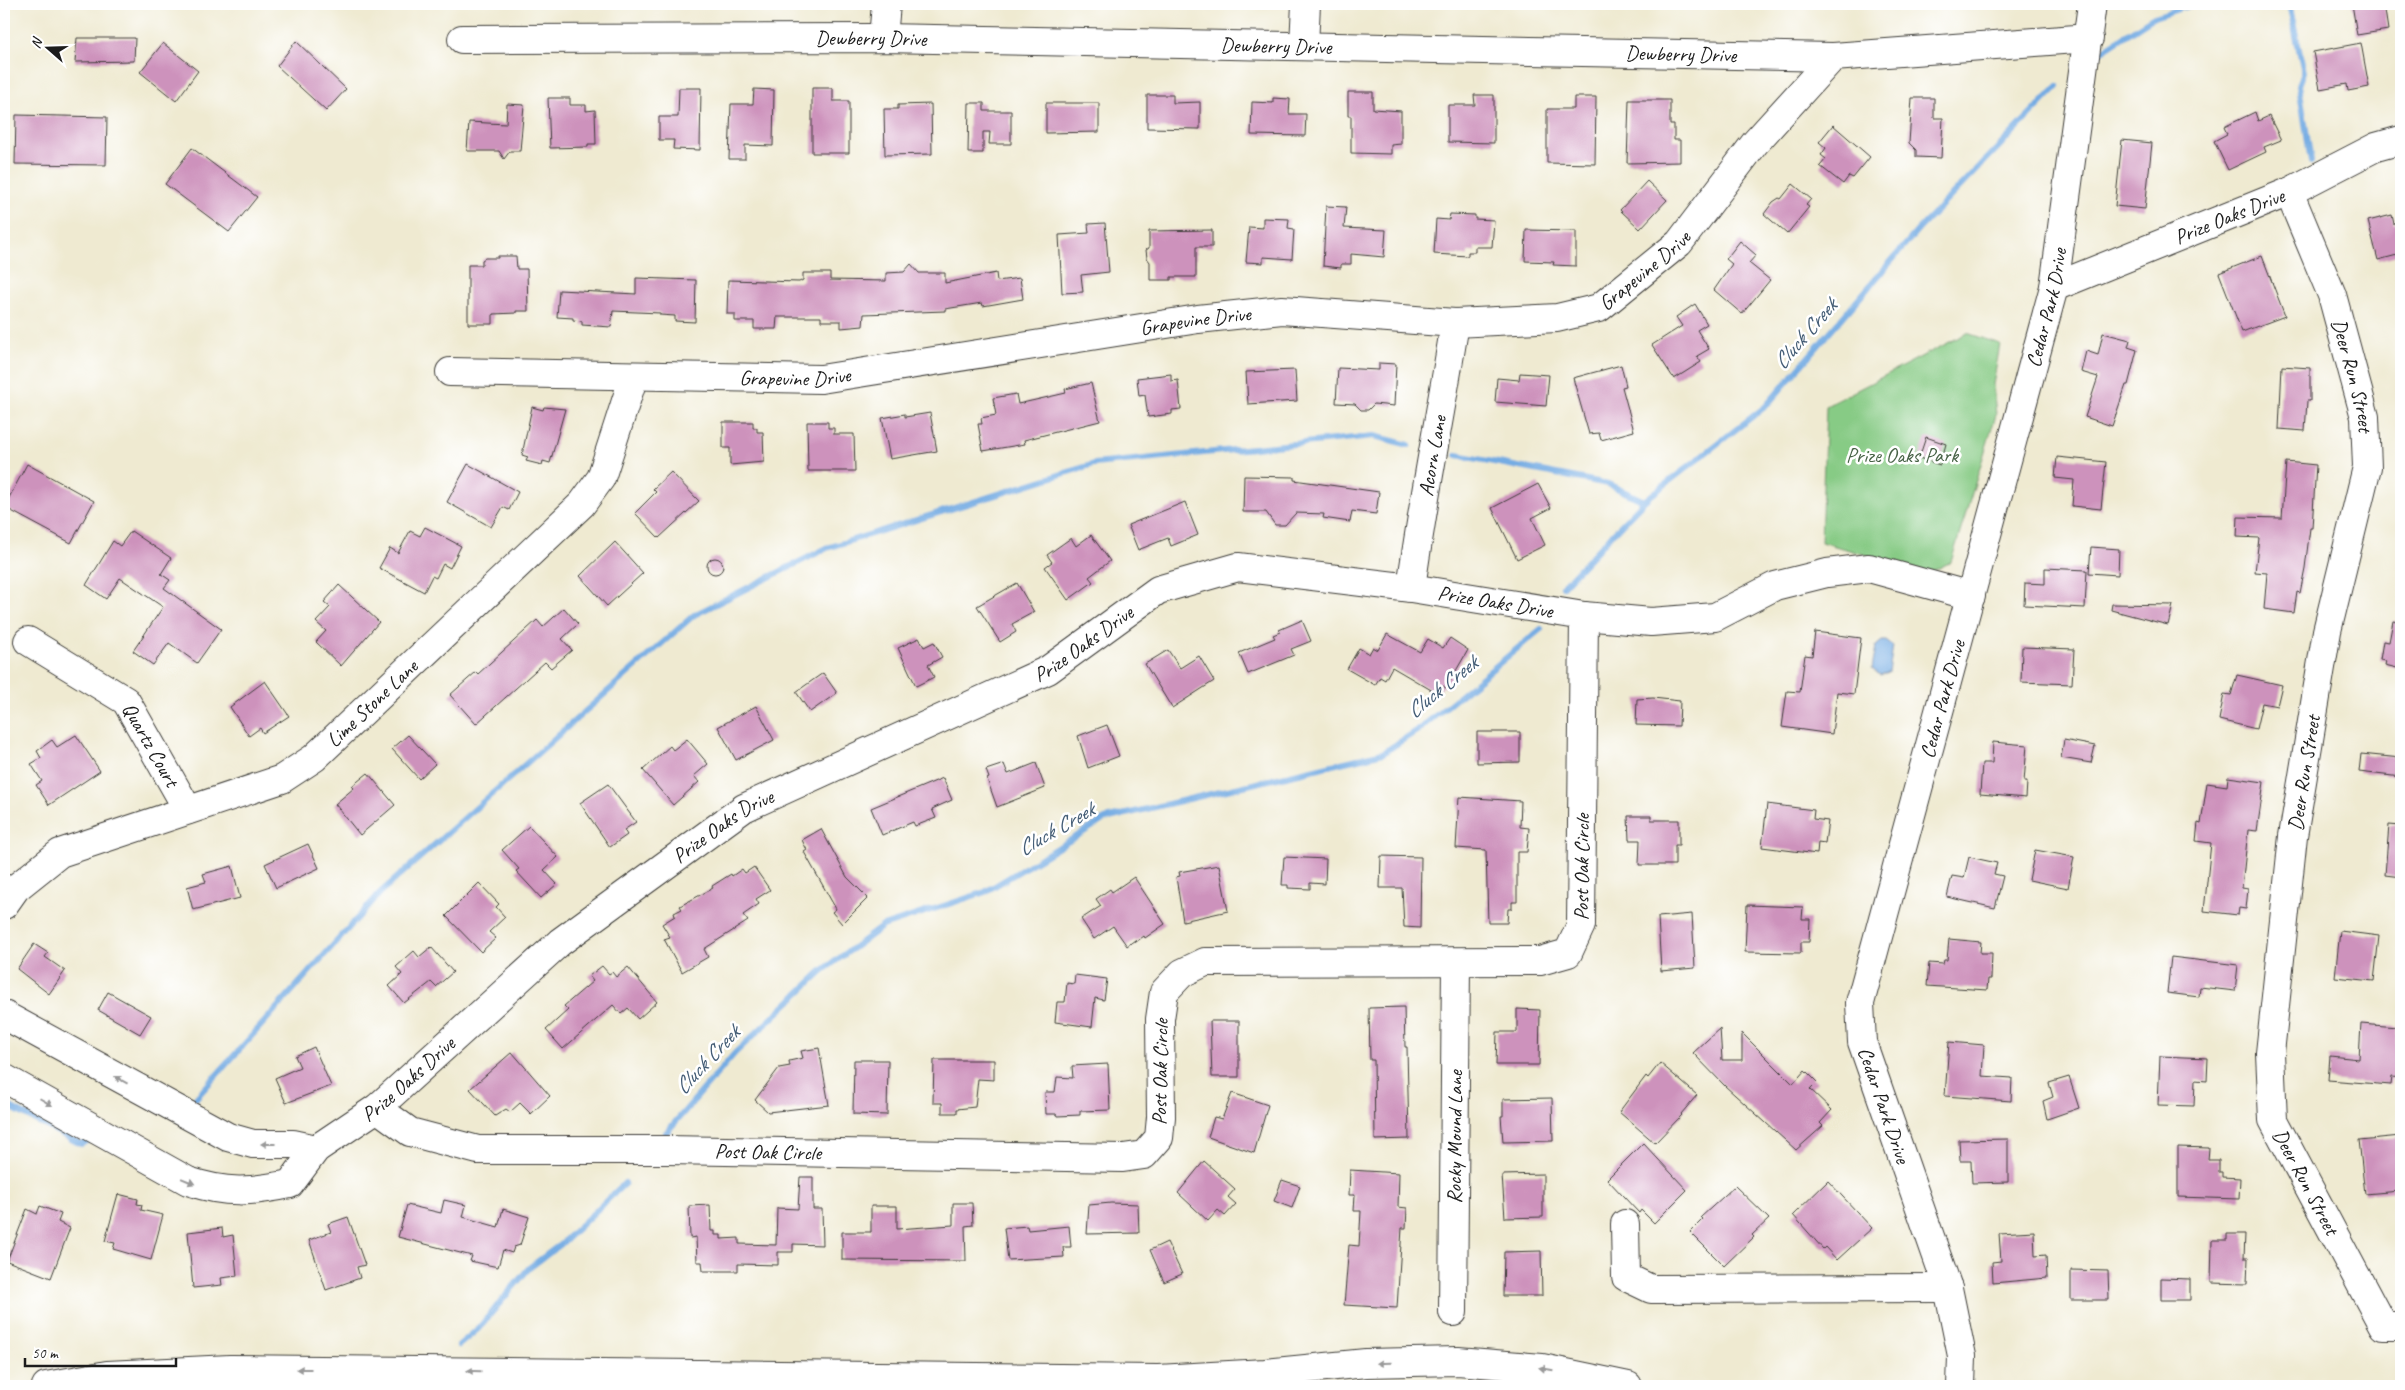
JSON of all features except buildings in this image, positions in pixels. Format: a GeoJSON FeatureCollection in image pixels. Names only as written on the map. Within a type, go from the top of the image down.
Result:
{"type":"FeatureCollection","features":[{"type":"Feature","properties":{"kind":"street"},"geometry":{"type":"LineString","coordinates":[[884,38],[886,4]]}},
{"type":"Feature","properties":{"kind":"street"},"geometry":{"type":"LineString","coordinates":[[1304,45],[1306,4]]}},
{"type":"Feature","properties":{"kind":"street","name":"Cedar Park Drive"},"geometry":{"type":"LineString","coordinates":[[1960,1386],[1962,1356],[1948,1288],[1862,1042],[1860,1003],[2054,287],[2089,38],[2092,4]]}},
{"type":"Feature","properties":{"kind":"street","name":"Dewberry Drive"},"geometry":{"type":"LineString","coordinates":[[462,39],[884,38],[1833,56],[2089,38]]}},
{"type":"Feature","properties":{"kind":"street","name":"Grapevine Drive"},"geometry":{"type":"LineString","coordinates":[[450,372],[821,379],[1198,319],[1282,310],[1455,323],[1557,318],[1599,308],[1679,243],[1755,143],[1833,56]]}},
{"type":"Feature","properties":{"kind":"street","name":"Prize Oaks Drive"},"geometry":{"type":"LineString","coordinates":[[2054,287],[2289,192],[2376,147],[2401,140]]}},
{"type":"Feature","properties":{"kind":"street","name":"Deer Run Street"},"geometry":{"type":"LineString","coordinates":[[2289,192],[2332,295],[2365,417],[2367,467],[2327,631],[2294,836],[2270,1053],[2273,1120],[2383,1326],[2401,1326]]}},
{"type":"Feature","properties":{"kind":"street","name":"Acorn Lane"},"geometry":{"type":"LineString","coordinates":[[1411,588],[1424,496],[1440,419],[1455,323]]}},
{"type":"Feature","properties":{"kind":"street","name":"Lime Stone Lane"},"geometry":{"type":"LineString","coordinates":[[4,905],[16,888],[60,853],[282,779],[314,758],[582,504],[601,478],[634,376]]}},
{"type":"Feature","properties":{"kind":"street","name":"Prize Oaks Drive"},"geometry":{"type":"LineString","coordinates":[[4,1078],[188,1181],[209,1188],[228,1191],[258,1191],[290,1184],[316,1149],[377,1108],[560,942],[744,808],[1048,670],[1158,590],[1238,567],[1411,588],[1584,616],[1651,622],[1715,617],[1775,586],[1827,573],[1868,568],[1971,596]]}},
{"type":"Feature","properties":{"kind":"street","name":"Post Oak Circle"},"geometry":{"type":"LineString","coordinates":[[377,1108],[410,1132],[478,1150],[666,1150],[1123,1158],[1144,1154],[1159,1138],[1161,1116],[1160,1019],[1164,992],[1182,973],[1205,962],[1540,961],[1568,954],[1582,925],[1584,616]]}},
{"type":"Feature","properties":{"kind":"street","name":"Quartz Court"},"geometry":{"type":"LineString","coordinates":[[28,641],[126,701],[188,810]]}},
{"type":"Feature","properties":{"kind":"street","name":"Rocky Mound Lane"},"geometry":{"type":"LineString","coordinates":[[1453,1312],[1456,962]]}},
{"type":"Feature","properties":{"kind":"street"},"geometry":{"type":"LineString","coordinates":[[4,1015],[228,1137],[253,1144],[293,1144],[316,1149]]}},
{"type":"Feature","properties":{"kind":"street"},"geometry":{"type":"LineString","coordinates":[[1625,1224],[1626,1277],[1651,1289],[1948,1288]]}},
{"type":"Feature","properties":{"kind":"street"},"geometry":{"type":"LineString","coordinates":[[46,1386],[107,1375],[230,1369],[610,1380],[1006,1381],[1158,1379],[1265,1373],[1366,1363],[1458,1362],[1542,1368],[1628,1386]]}},
{"type":"Feature","properties":{"kind":"green space","name":"Prize Oaks Park"},"geometry":{"type":"Polygon","coordinates":[[[1967,333],[2000,344],[1993,385],[1996,415],[1951,562],[1929,573],[1821,542],[1826,406],[1967,333]]]}},
{"type":"Feature","properties":{"kind":"water"},"geometry":{"type":"Polygon","coordinates":[[[1882,641],[1886,641],[1893,646],[1889,672],[1880,675],[1872,669],[1876,646],[1882,641]]]}},
{"type":"Feature","properties":{"kind":"waterway","name":"Cluck Creek"},"geometry":{"type":"LineString","coordinates":[[2100,52],[2154,17],[2194,4]]}},
{"type":"Feature","properties":{"kind":"waterway"},"geometry":{"type":"LineString","coordinates":[[2289,4],[2304,72],[2299,85],[2311,162]]}},
{"type":"Feature","properties":{"kind":"waterway","name":"Cluck Creek"},"geometry":{"type":"LineString","coordinates":[[1563,586],[1644,501],[1766,406],[1919,229],[2058,86]]}},
{"type":"Feature","properties":{"kind":"waterway"},"geometry":{"type":"LineString","coordinates":[[196,1098],[381,892],[694,615],[827,548],[1094,464],[1374,436],[1409,445]]}},
{"type":"Feature","properties":{"kind":"waterway"},"geometry":{"type":"LineString","coordinates":[[1457,455],[1608,484],[1644,501]]}},
{"type":"Feature","properties":{"kind":"waterway","name":"Cluck Creek"},"geometry":{"type":"LineString","coordinates":[[665,1134],[735,1053],[822,971],[883,926],[985,892],[1105,819],[1383,753],[1418,730],[1541,629]]}},
{"type":"Feature","properties":{"kind":"waterway"},"geometry":{"type":"LineString","coordinates":[[10,1107],[81,1144],[91,1139]]}},
{"type":"Feature","properties":{"kind":"waterway","name":"Cluck Creek"},"geometry":{"type":"LineString","coordinates":[[459,1345],[478,1329],[529,1268],[561,1244],[625,1183]]}}]}
